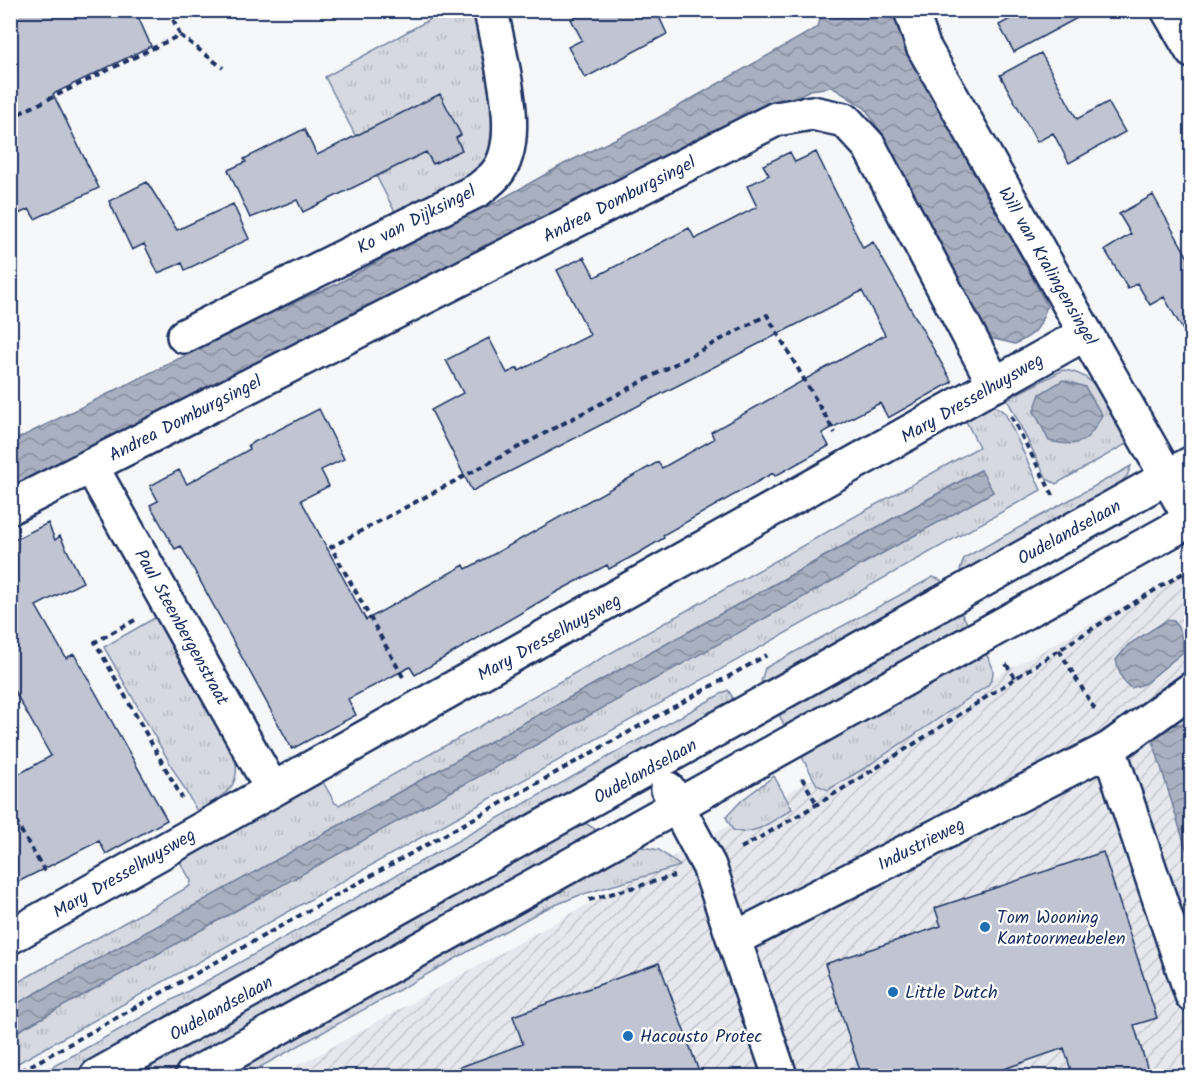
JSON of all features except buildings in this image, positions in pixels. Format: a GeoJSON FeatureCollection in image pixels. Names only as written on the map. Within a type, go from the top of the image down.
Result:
{"type":"FeatureCollection","features":[{"type":"Feature","properties":{"kind":"street","name":"Ko van Dijksingel"},"geometry":{"type":"LineString","coordinates":[[184,336],[478,190],[497,173],[508,145],[511,113],[491,10]]}},
{"type":"Feature","properties":{"kind":"street","name":"Will van Kralingensingel"},"geometry":{"type":"LineString","coordinates":[[910,10],[923,46],[1086,333],[1180,470],[1191,519]]}},
{"type":"Feature","properties":{"kind":"street"},"geometry":{"type":"LineString","coordinates":[[1168,10],[1191,51]]}},
{"type":"Feature","properties":{"kind":"street","name":"Andrea Domburgsingel"},"geometry":{"type":"LineString","coordinates":[[10,507],[776,119],[812,113],[845,120],[869,146],[994,385]]}},
{"type":"Feature","properties":{"kind":"street","name":"Mary Dresselhuysweg"},"geometry":{"type":"LineString","coordinates":[[10,937],[272,789],[421,709],[1086,333]]}},
{"type":"Feature","properties":{"kind":"street","name":"Paul Steenbergenstraat"},"geometry":{"type":"LineString","coordinates":[[92,466],[272,789]]}},
{"type":"Feature","properties":{"kind":"street","name":"Oudelandselaan"},"geometry":{"type":"LineString","coordinates":[[97,1077],[1180,470]]}},
{"type":"Feature","properties":{"kind":"street"},"geometry":{"type":"LineString","coordinates":[[192,1077],[1191,519]]}},
{"type":"Feature","properties":{"kind":"street","name":"Industrieweg"},"geometry":{"type":"LineString","coordinates":[[734,939],[1109,749],[1191,689]]}},
{"type":"Feature","properties":{"kind":"street"},"geometry":{"type":"LineString","coordinates":[[1109,749],[1191,995]]}},
{"type":"Feature","properties":{"kind":"street"},"geometry":{"type":"LineString","coordinates":[[655,765],[709,866],[780,1077]]}},
{"type":"Feature","properties":{"kind":"path"},"geometry":{"type":"LineString","coordinates":[[169,10],[180,35],[223,68]]}},
{"type":"Feature","properties":{"kind":"path"},"geometry":{"type":"LineString","coordinates":[[10,118],[180,35]]}},
{"type":"Feature","properties":{"kind":"path"},"geometry":{"type":"LineString","coordinates":[[421,709],[331,547],[767,315],[854,465]]}},
{"type":"Feature","properties":{"kind":"path","name":"Oudelandselaan"},"geometry":{"type":"LineString","coordinates":[[994,385],[1055,500],[1045,505]]}},
{"type":"Feature","properties":{"kind":"path"},"geometry":{"type":"LineString","coordinates":[[578,903],[709,866],[818,806],[1059,650],[1191,568]]}},
{"type":"Feature","properties":{"kind":"path"},"geometry":{"type":"LineString","coordinates":[[168,602],[95,642],[200,830]]}},
{"type":"Feature","properties":{"kind":"path"},"geometry":{"type":"LineString","coordinates":[[1059,650],[1095,707],[1109,749]]}},
{"type":"Feature","properties":{"kind":"path"},"geometry":{"type":"LineString","coordinates":[[12,1077],[774,652]]}},
{"type":"Feature","properties":{"kind":"path"},"geometry":{"type":"LineString","coordinates":[[10,812],[65,907]]}},
{"type":"Feature","properties":{"kind":"shaded area"},"geometry":{"type":"Polygon","coordinates":[[[1191,568],[1191,1076],[280,1076],[1191,568]]]}},
{"type":"Feature","properties":{"kind":"green space"},"geometry":{"type":"Polygon","coordinates":[[[445,11],[473,11],[498,124],[498,144],[477,175],[398,218],[325,77],[445,11]]]}},
{"type":"Feature","properties":{"kind":"green space"},"geometry":{"type":"Polygon","coordinates":[[[1063,370],[1076,373],[1096,386],[1104,396],[1128,443],[1056,484],[1047,479],[1007,399],[1063,370]]]}},
{"type":"Feature","properties":{"kind":"green space"},"geometry":{"type":"Polygon","coordinates":[[[994,405],[1005,413],[1041,490],[11,1067],[11,1035],[993,492],[980,470],[11,1007],[11,986],[190,886],[191,881],[179,860],[323,782],[335,803],[339,805],[979,447],[966,421],[994,405]]]}},
{"type":"Feature","properties":{"kind":"green space"},"geometry":{"type":"Polygon","coordinates":[[[1131,466],[1127,476],[1114,489],[964,578],[960,571],[964,558],[1131,466]]]}},
{"type":"Feature","properties":{"kind":"green space"},"geometry":{"type":"Polygon","coordinates":[[[933,577],[941,580],[946,589],[765,690],[761,681],[765,668],[933,577]]]}},
{"type":"Feature","properties":{"kind":"green space"},"geometry":{"type":"Polygon","coordinates":[[[956,605],[971,629],[788,733],[775,706],[956,605]]]}},
{"type":"Feature","properties":{"kind":"green space"},"geometry":{"type":"Polygon","coordinates":[[[158,616],[235,757],[236,777],[233,785],[222,796],[197,811],[104,647],[158,616]]]}},
{"type":"Feature","properties":{"kind":"green space"},"geometry":{"type":"Polygon","coordinates":[[[981,646],[993,671],[991,681],[987,686],[828,790],[817,785],[802,757],[860,713],[981,646]]]}},
{"type":"Feature","properties":{"kind":"green space"},"geometry":{"type":"Polygon","coordinates":[[[728,690],[738,706],[74,1076],[36,1076],[728,690]]]}},
{"type":"Feature","properties":{"kind":"green space"},"geometry":{"type":"Polygon","coordinates":[[[774,776],[792,809],[756,830],[741,832],[733,830],[726,817],[742,800],[774,776]]]}},
{"type":"Feature","properties":{"kind":"green space"},"geometry":{"type":"Polygon","coordinates":[[[585,823],[595,829],[588,843],[171,1076],[112,1076],[585,823]]]}},
{"type":"Feature","properties":{"kind":"green space"},"geometry":{"type":"Polygon","coordinates":[[[636,846],[659,850],[680,866],[580,895],[543,910],[244,1076],[209,1076],[636,846]]]}},
{"type":"Feature","properties":{"kind":"water"},"geometry":{"type":"Polygon","coordinates":[[[822,11],[893,11],[1047,306],[1037,330],[1029,337],[1015,344],[986,337],[966,294],[902,181],[878,128],[865,108],[832,87],[810,90],[11,486],[11,442],[279,309],[337,284],[479,206],[489,206],[564,164],[656,119],[818,27],[822,11]]]}},
{"type":"Feature","properties":{"kind":"water"},"geometry":{"type":"Polygon","coordinates":[[[1063,380],[1085,387],[1102,415],[1092,432],[1076,443],[1049,441],[1034,411],[1040,394],[1063,380]]]}},
{"type":"Feature","properties":{"kind":"water"},"geometry":{"type":"Polygon","coordinates":[[[981,470],[993,492],[11,1035],[11,1007],[981,470]]]}},
{"type":"Feature","properties":{"kind":"water"},"geometry":{"type":"Polygon","coordinates":[[[1167,620],[1174,621],[1178,629],[1182,640],[1182,653],[1144,684],[1131,688],[1119,672],[1116,660],[1128,645],[1167,620]]]}},
{"type":"Feature","properties":{"kind":"water"},"geometry":{"type":"Polygon","coordinates":[[[1191,722],[1191,865],[1152,738],[1163,727],[1191,722]]]}},
{"type":"Feature","properties":{"kind":"place","name":"Tom Wooning Kantoormeubelen"},"geometry":{"type":"Point","coordinates":[985,927]}},
{"type":"Feature","properties":{"kind":"place","name":"Little Dutch"},"geometry":{"type":"Point","coordinates":[893,992]}},
{"type":"Feature","properties":{"kind":"place","name":"Hacousto Protec"},"geometry":{"type":"Point","coordinates":[628,1036]}}]}
